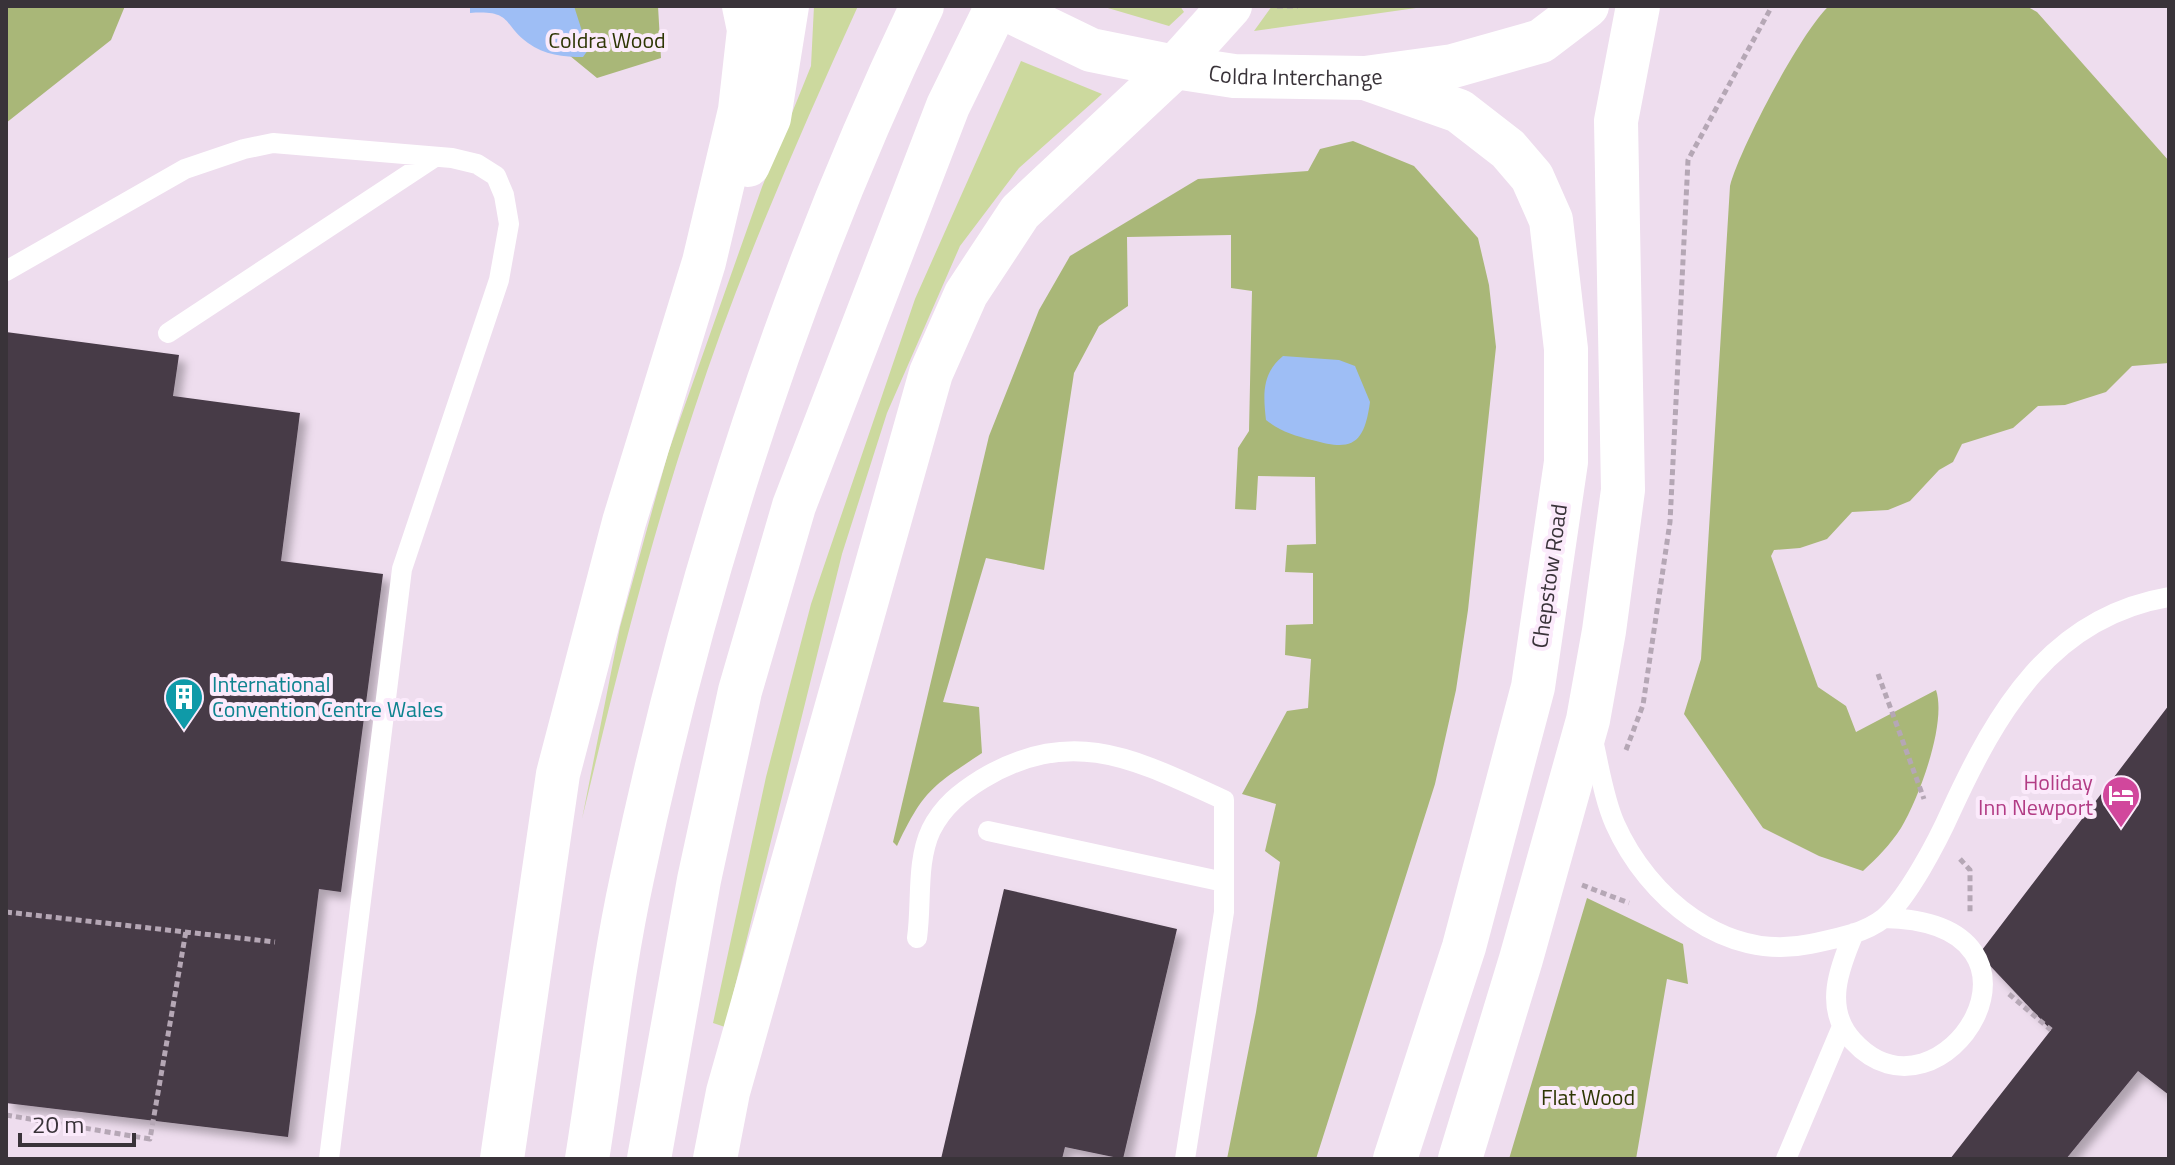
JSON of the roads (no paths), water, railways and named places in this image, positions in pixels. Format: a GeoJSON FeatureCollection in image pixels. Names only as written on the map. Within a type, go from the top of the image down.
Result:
{"type":"FeatureCollection","features":[{"type":"Feature","properties":{"kind":"main road"},"geometry":{"type":"LineString","coordinates":[[502,1159],[558,774],[624,522],[704,262],[740,110],[749,30],[744,6]]}},
{"type":"Feature","properties":{"kind":"main road"},"geometry":{"type":"LineString","coordinates":[[704,262],[769,118],[787,6]]}},
{"type":"Feature","properties":{"kind":"main road"},"geometry":{"type":"LineString","coordinates":[[587,1159],[632,879],[697,608],[801,289],[890,74],[922,6]]}},
{"type":"Feature","properties":{"kind":"main road"},"geometry":{"type":"LineString","coordinates":[[649,1159],[699,880],[740,691],[794,506],[865,314],[948,106],[998,6]]}},
{"type":"Feature","properties":{"kind":"main road","name":"Coldra Interchange"},"geometry":{"type":"LineString","coordinates":[[998,6],[1091,50],[1175,67],[1234,76],[1365,78],[1453,66],[1541,41],[1587,6]]}},
{"type":"Feature","properties":{"kind":"main road"},"geometry":{"type":"LineString","coordinates":[[715,1159],[728,1092],[931,373],[966,294],[1020,212],[1175,67],[1230,6]]}},
{"type":"Feature","properties":{"kind":"main road"},"geometry":{"type":"LineString","coordinates":[[1460,1159],[1521,959],[1588,720],[1623,490],[1616,121],[1638,6]]}},
{"type":"Feature","properties":{"kind":"main road","name":"Chepstow Road"},"geometry":{"type":"LineString","coordinates":[[1365,78],[1459,111],[1508,149],[1532,177],[1551,220],[1566,349],[1566,462],[1533,687],[1464,947],[1395,1159]]}},
{"type":"Feature","properties":{"kind":"main road"},"geometry":{"type":"LineString","coordinates":[[743,1159],[771,1033],[809,801]]}},
{"type":"Feature","properties":{"kind":"lane"},"geometry":{"type":"LineString","coordinates":[[6,271],[185,169],[244,149],[273,143],[435,157],[477,164],[496,176],[504,195],[509,224],[499,280],[402,569],[329,1159]]}},
{"type":"Feature","properties":{"kind":"lane"},"geometry":{"type":"LineString","coordinates":[[168,333],[435,157]]}},
{"type":"Feature","properties":{"kind":"lane"},"geometry":{"type":"LineString","coordinates":[[1588,720],[1614,823],[1654,883],[1680,910],[1706,928],[1734,941],[1797,946],[1854,933],[1884,918],[1927,860],[1997,723],[2038,667],[2093,622],[2146,601],[2169,597]]}},
{"type":"Feature","properties":{"kind":"lane"},"geometry":{"type":"LineString","coordinates":[[917,938],[925,851],[942,811],[958,794],[1001,768],[1053,751],[1080,749],[1135,761],[1224,800],[1224,912],[1185,1159]]}},
{"type":"Feature","properties":{"kind":"lane"},"geometry":{"type":"LineString","coordinates":[[988,831],[1224,882]]}},
{"type":"Feature","properties":{"kind":"lane"},"geometry":{"type":"LineString","coordinates":[[1854,933],[1840,965],[1835,1000],[1841,1029],[1868,1057],[1890,1065],[1914,1065],[1931,1059],[1960,1041],[1978,1015],[1984,990],[1982,971],[1974,953],[1936,923],[1884,918]]}},
{"type":"Feature","properties":{"kind":"lane"},"geometry":{"type":"LineString","coordinates":[[1786,1159],[1841,1029]]}},
{"type":"Feature","properties":{"kind":"water"},"geometry":{"type":"Polygon","coordinates":[[[470,6],[574,6],[588,50],[583,57],[547,53],[528,43],[500,16],[470,13],[470,6]]]}},
{"type":"Feature","properties":{"kind":"water"},"geometry":{"type":"Polygon","coordinates":[[[1283,356],[1339,360],[1355,366],[1370,402],[1364,428],[1353,442],[1337,445],[1300,437],[1266,420],[1264,401],[1268,377],[1283,356]]]}},
{"type":"Feature","properties":{"kind":"place","name":"International Convention Centre Wales"},"geometry":{"type":"Point","coordinates":[184,731]}},
{"type":"Feature","properties":{"kind":"place","name":"Holiday Inn Newport"},"geometry":{"type":"Point","coordinates":[2121,829]}},
{"type":"Feature","properties":{"kind":"park label","name":"Coldra Wood"},"geometry":{"type":"Point","coordinates":[607,40]}},
{"type":"Feature","properties":{"kind":"park label","name":"Flat Wood"},"geometry":{"type":"Point","coordinates":[1588,1097]}}]}
